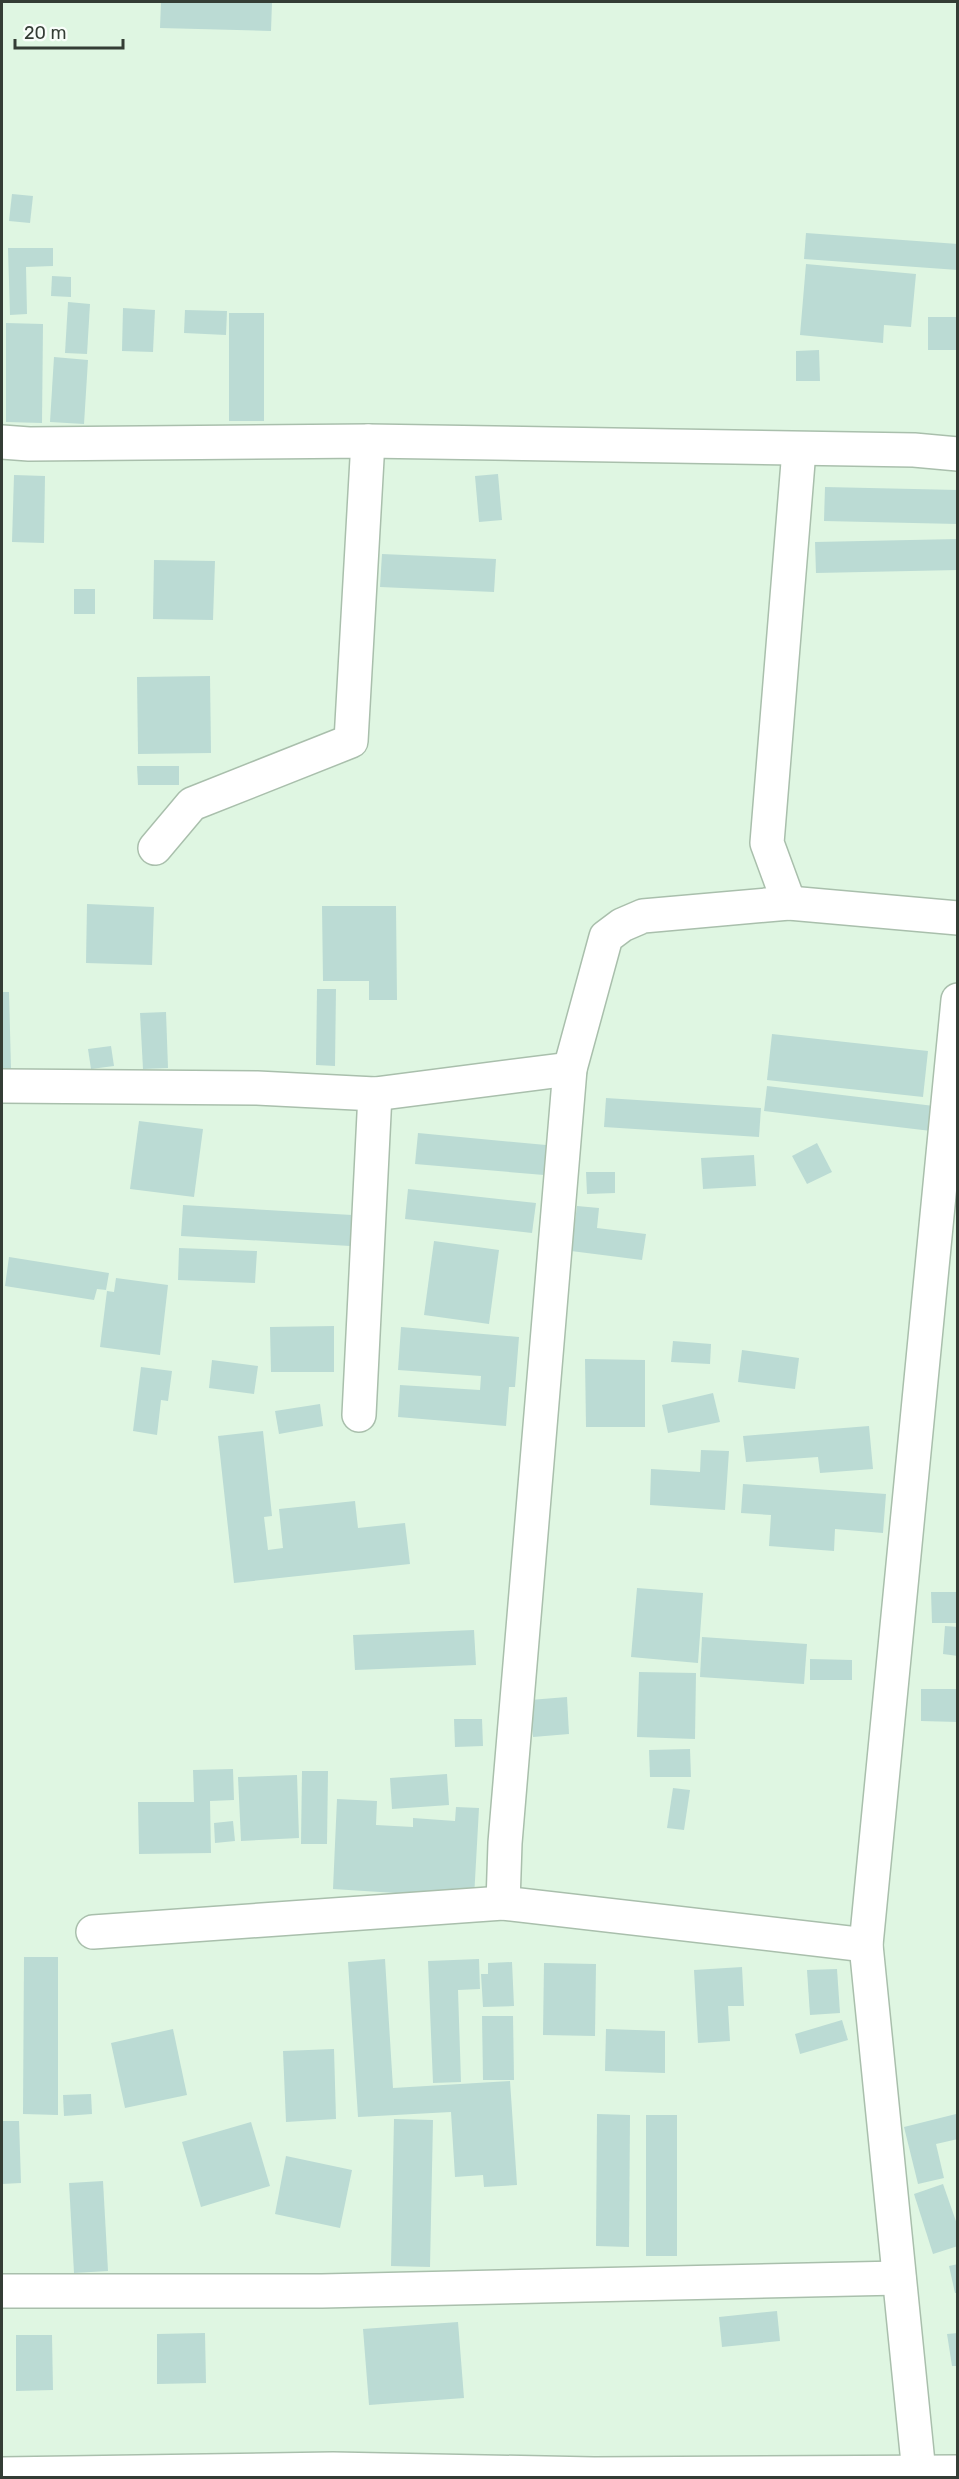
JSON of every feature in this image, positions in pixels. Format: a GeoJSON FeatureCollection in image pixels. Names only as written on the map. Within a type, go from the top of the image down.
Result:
{"type":"FeatureCollection","features":[{"type":"Feature","properties":{"kind":"street"},"geometry":{"type":"LineString","coordinates":[[2,442],[29,444],[368,441],[799,450],[914,450],[957,454]]}},
{"type":"Feature","properties":{"kind":"street"},"geometry":{"type":"LineString","coordinates":[[155,848],[192,804],[351,741],[368,441]]}},
{"type":"Feature","properties":{"kind":"street"},"geometry":{"type":"LineString","coordinates":[[789,903],[767,843],[799,450]]}},
{"type":"Feature","properties":{"kind":"street"},"geometry":{"type":"LineString","coordinates":[[502,1903],[505,1843],[570,1069],[606,937],[643,916],[789,903],[957,918]]}},
{"type":"Feature","properties":{"kind":"street"},"geometry":{"type":"LineString","coordinates":[[919,2473],[866,1945],[957,1000]]}},
{"type":"Feature","properties":{"kind":"street"},"geometry":{"type":"LineString","coordinates":[[2,1086],[257,1088],[375,1094],[570,1069]]}},
{"type":"Feature","properties":{"kind":"street"},"geometry":{"type":"LineString","coordinates":[[359,1415],[375,1094]]}},
{"type":"Feature","properties":{"kind":"street"},"geometry":{"type":"LineString","coordinates":[[93,1932],[502,1903],[866,1945]]}},
{"type":"Feature","properties":{"kind":"street"},"geometry":{"type":"LineString","coordinates":[[2,2291],[322,2292],[899,2278]]}},
{"type":"Feature","properties":{"kind":"street"},"geometry":{"type":"LineString","coordinates":[[2,2474],[333,2469],[594,2476],[957,2472]]}},
{"type":"Feature","properties":{"kind":"building"},"geometry":{"type":"Polygon","coordinates":[[[161,2],[272,2],[271,31],[160,28],[161,2]]]}},
{"type":"Feature","properties":{"kind":"building"},"geometry":{"type":"Polygon","coordinates":[[[12,194],[33,196],[30,223],[9,221],[12,194]]]}},
{"type":"Feature","properties":{"kind":"building"},"geometry":{"type":"Polygon","coordinates":[[[806,233],[958,244],[958,270],[804,259],[806,233]]]}},
{"type":"Feature","properties":{"kind":"building"},"geometry":{"type":"Polygon","coordinates":[[[8,248],[53,248],[53,266],[26,267],[27,314],[10,315],[8,248]]]}},
{"type":"Feature","properties":{"kind":"building"},"geometry":{"type":"Polygon","coordinates":[[[806,264],[916,274],[911,327],[884,325],[883,343],[800,335],[806,264]]]}},
{"type":"Feature","properties":{"kind":"building"},"geometry":{"type":"Polygon","coordinates":[[[52,276],[71,277],[71,297],[51,296],[52,276]]]}},
{"type":"Feature","properties":{"kind":"building"},"geometry":{"type":"Polygon","coordinates":[[[68,302],[90,304],[87,354],[65,353],[68,302]]]}},
{"type":"Feature","properties":{"kind":"building"},"geometry":{"type":"Polygon","coordinates":[[[123,308],[155,310],[153,352],[122,351],[123,308]]]}},
{"type":"Feature","properties":{"kind":"building"},"geometry":{"type":"Polygon","coordinates":[[[185,310],[227,311],[226,335],[184,333],[185,310]]]}},
{"type":"Feature","properties":{"kind":"building"},"geometry":{"type":"Polygon","coordinates":[[[229,313],[264,313],[264,421],[229,421],[229,313]]]}},
{"type":"Feature","properties":{"kind":"building"},"geometry":{"type":"Polygon","coordinates":[[[928,317],[957,317],[958,350],[928,350],[928,317]]]}},
{"type":"Feature","properties":{"kind":"building"},"geometry":{"type":"Polygon","coordinates":[[[6,323],[43,324],[42,423],[6,422],[6,323]]]}},
{"type":"Feature","properties":{"kind":"building"},"geometry":{"type":"Polygon","coordinates":[[[819,350],[820,381],[796,381],[796,351],[819,350]]]}},
{"type":"Feature","properties":{"kind":"building"},"geometry":{"type":"Polygon","coordinates":[[[54,357],[88,360],[84,424],[50,422],[54,357]]]}},
{"type":"Feature","properties":{"kind":"building"},"geometry":{"type":"Polygon","coordinates":[[[498,474],[502,520],[479,522],[475,476],[498,474]]]}},
{"type":"Feature","properties":{"kind":"building"},"geometry":{"type":"Polygon","coordinates":[[[14,475],[45,476],[44,543],[12,542],[14,475]]]}},
{"type":"Feature","properties":{"kind":"building"},"geometry":{"type":"Polygon","coordinates":[[[825,487],[958,490],[958,524],[824,521],[825,487]]]}},
{"type":"Feature","properties":{"kind":"building"},"geometry":{"type":"Polygon","coordinates":[[[958,539],[958,570],[816,573],[815,542],[958,539]]]}},
{"type":"Feature","properties":{"kind":"building"},"geometry":{"type":"Polygon","coordinates":[[[382,554],[496,559],[494,592],[380,587],[382,554]]]}},
{"type":"Feature","properties":{"kind":"building"},"geometry":{"type":"Polygon","coordinates":[[[154,560],[215,561],[213,620],[153,619],[154,560]]]}},
{"type":"Feature","properties":{"kind":"building"},"geometry":{"type":"Polygon","coordinates":[[[74,589],[95,589],[95,614],[74,614],[74,589]]]}},
{"type":"Feature","properties":{"kind":"building"},"geometry":{"type":"Polygon","coordinates":[[[210,676],[211,753],[138,754],[137,677],[210,676]]]}},
{"type":"Feature","properties":{"kind":"building"},"geometry":{"type":"Polygon","coordinates":[[[137,766],[179,766],[179,785],[138,785],[137,766]]]}},
{"type":"Feature","properties":{"kind":"building"},"geometry":{"type":"Polygon","coordinates":[[[87,904],[154,907],[152,965],[86,963],[87,904]]]}},
{"type":"Feature","properties":{"kind":"building"},"geometry":{"type":"Polygon","coordinates":[[[322,906],[396,906],[397,1000],[369,1000],[369,981],[323,981],[322,906]]]}},
{"type":"Feature","properties":{"kind":"building"},"geometry":{"type":"Polygon","coordinates":[[[317,989],[336,989],[335,1066],[316,1065],[317,989]]]}},
{"type":"Feature","properties":{"kind":"building"},"geometry":{"type":"Polygon","coordinates":[[[2,992],[9,992],[11,1069],[2,1070],[2,992]]]}},
{"type":"Feature","properties":{"kind":"building"},"geometry":{"type":"Polygon","coordinates":[[[166,1012],[168,1068],[143,1069],[140,1013],[166,1012]]]}},
{"type":"Feature","properties":{"kind":"building"},"geometry":{"type":"Polygon","coordinates":[[[772,1034],[928,1051],[923,1097],[767,1080],[772,1034]]]}},
{"type":"Feature","properties":{"kind":"building"},"geometry":{"type":"Polygon","coordinates":[[[111,1046],[114,1066],[91,1069],[88,1049],[111,1046]]]}},
{"type":"Feature","properties":{"kind":"building"},"geometry":{"type":"Polygon","coordinates":[[[767,1086],[934,1106],[931,1131],[764,1111],[767,1086]]]}},
{"type":"Feature","properties":{"kind":"building"},"geometry":{"type":"Polygon","coordinates":[[[606,1098],[761,1108],[759,1137],[604,1127],[606,1098]]]}},
{"type":"Feature","properties":{"kind":"building"},"geometry":{"type":"Polygon","coordinates":[[[139,1121],[203,1129],[194,1197],[130,1189],[139,1121]]]}},
{"type":"Feature","properties":{"kind":"building"},"geometry":{"type":"Polygon","coordinates":[[[418,1133],[546,1145],[544,1175],[415,1164],[418,1133]]]}},
{"type":"Feature","properties":{"kind":"building"},"geometry":{"type":"Polygon","coordinates":[[[817,1143],[832,1172],[807,1184],[792,1156],[817,1143]]]}},
{"type":"Feature","properties":{"kind":"building"},"geometry":{"type":"Polygon","coordinates":[[[754,1155],[756,1186],[703,1189],[701,1158],[754,1155]]]}},
{"type":"Feature","properties":{"kind":"building"},"geometry":{"type":"Polygon","coordinates":[[[586,1172],[615,1172],[615,1193],[587,1194],[586,1172]]]}},
{"type":"Feature","properties":{"kind":"building"},"geometry":{"type":"Polygon","coordinates":[[[408,1189],[536,1203],[532,1233],[405,1219],[408,1189]]]}},
{"type":"Feature","properties":{"kind":"building"},"geometry":{"type":"Polygon","coordinates":[[[183,1205],[352,1215],[350,1246],[181,1236],[183,1205]]]}},
{"type":"Feature","properties":{"kind":"building"},"geometry":{"type":"Polygon","coordinates":[[[577,1206],[599,1208],[597,1228],[646,1234],[642,1260],[571,1251],[577,1206]]]}},
{"type":"Feature","properties":{"kind":"building"},"geometry":{"type":"Polygon","coordinates":[[[434,1241],[499,1250],[489,1324],[424,1315],[434,1241]]]}},
{"type":"Feature","properties":{"kind":"building"},"geometry":{"type":"Polygon","coordinates":[[[179,1248],[257,1251],[255,1283],[178,1280],[179,1248]]]}},
{"type":"Feature","properties":{"kind":"building"},"geometry":{"type":"Polygon","coordinates":[[[9,1257],[109,1273],[106,1290],[97,1289],[94,1300],[5,1286],[9,1257]]]}},
{"type":"Feature","properties":{"kind":"building"},"geometry":{"type":"Polygon","coordinates":[[[116,1278],[168,1285],[160,1355],[100,1347],[107,1291],[114,1292],[116,1278]]]}},
{"type":"Feature","properties":{"kind":"building"},"geometry":{"type":"Polygon","coordinates":[[[334,1326],[334,1372],[271,1372],[270,1327],[334,1326]]]}},
{"type":"Feature","properties":{"kind":"building"},"geometry":{"type":"Polygon","coordinates":[[[401,1327],[519,1337],[515,1387],[509,1387],[506,1426],[398,1417],[400,1385],[480,1390],[481,1376],[398,1370],[401,1327]]]}},
{"type":"Feature","properties":{"kind":"building"},"geometry":{"type":"Polygon","coordinates":[[[673,1341],[711,1344],[710,1364],[671,1362],[673,1341]]]}},
{"type":"Feature","properties":{"kind":"building"},"geometry":{"type":"Polygon","coordinates":[[[742,1350],[799,1358],[795,1389],[738,1382],[742,1350]]]}},
{"type":"Feature","properties":{"kind":"building"},"geometry":{"type":"Polygon","coordinates":[[[585,1359],[645,1360],[645,1427],[586,1427],[585,1359]]]}},
{"type":"Feature","properties":{"kind":"building"},"geometry":{"type":"Polygon","coordinates":[[[212,1360],[258,1366],[254,1394],[209,1388],[212,1360]]]}},
{"type":"Feature","properties":{"kind":"building"},"geometry":{"type":"Polygon","coordinates":[[[141,1367],[172,1371],[168,1401],[161,1400],[157,1435],[133,1431],[141,1367]]]}},
{"type":"Feature","properties":{"kind":"building"},"geometry":{"type":"Polygon","coordinates":[[[713,1393],[720,1422],[668,1433],[662,1405],[713,1393]]]}},
{"type":"Feature","properties":{"kind":"building"},"geometry":{"type":"Polygon","coordinates":[[[320,1404],[323,1426],[279,1434],[275,1411],[320,1404]]]}},
{"type":"Feature","properties":{"kind":"building"},"geometry":{"type":"Polygon","coordinates":[[[869,1426],[873,1469],[820,1473],[818,1457],[746,1462],[743,1436],[869,1426]]]}},
{"type":"Feature","properties":{"kind":"building"},"geometry":{"type":"Polygon","coordinates":[[[263,1431],[272,1516],[264,1517],[268,1550],[283,1548],[279,1509],[355,1501],[358,1528],[405,1523],[410,1564],[234,1583],[218,1436],[263,1431]]]}},
{"type":"Feature","properties":{"kind":"building"},"geometry":{"type":"Polygon","coordinates":[[[701,1450],[729,1451],[725,1510],[650,1505],[651,1469],[700,1472],[701,1450]]]}},
{"type":"Feature","properties":{"kind":"building"},"geometry":{"type":"Polygon","coordinates":[[[743,1484],[886,1494],[883,1533],[835,1529],[834,1551],[769,1546],[771,1515],[741,1513],[743,1484]]]}},
{"type":"Feature","properties":{"kind":"building"},"geometry":{"type":"Polygon","coordinates":[[[637,1588],[703,1593],[698,1663],[631,1657],[637,1588]]]}},
{"type":"Feature","properties":{"kind":"building"},"geometry":{"type":"Polygon","coordinates":[[[931,1592],[958,1592],[958,1623],[932,1623],[931,1592]]]}},
{"type":"Feature","properties":{"kind":"building"},"geometry":{"type":"Polygon","coordinates":[[[945,1626],[958,1627],[958,1656],[943,1654],[945,1626]]]}},
{"type":"Feature","properties":{"kind":"building"},"geometry":{"type":"Polygon","coordinates":[[[474,1630],[476,1665],[355,1670],[353,1635],[474,1630]]]}},
{"type":"Feature","properties":{"kind":"building"},"geometry":{"type":"Polygon","coordinates":[[[702,1637],[807,1644],[804,1684],[700,1677],[702,1637]]]}},
{"type":"Feature","properties":{"kind":"building"},"geometry":{"type":"Polygon","coordinates":[[[810,1659],[852,1660],[852,1680],[810,1680],[810,1659]]]}},
{"type":"Feature","properties":{"kind":"building"},"geometry":{"type":"Polygon","coordinates":[[[639,1672],[696,1673],[695,1739],[637,1737],[639,1672]]]}},
{"type":"Feature","properties":{"kind":"building"},"geometry":{"type":"Polygon","coordinates":[[[921,1689],[958,1689],[958,1722],[921,1721],[921,1689]]]}},
{"type":"Feature","properties":{"kind":"building"},"geometry":{"type":"Polygon","coordinates":[[[567,1697],[569,1734],[533,1737],[530,1700],[567,1697]]]}},
{"type":"Feature","properties":{"kind":"building"},"geometry":{"type":"Polygon","coordinates":[[[454,1719],[482,1719],[483,1746],[455,1747],[454,1719]]]}},
{"type":"Feature","properties":{"kind":"building"},"geometry":{"type":"Polygon","coordinates":[[[690,1749],[691,1777],[650,1777],[649,1750],[690,1749]]]}},
{"type":"Feature","properties":{"kind":"building"},"geometry":{"type":"Polygon","coordinates":[[[233,1769],[234,1800],[210,1801],[211,1853],[139,1854],[138,1802],[194,1802],[193,1770],[233,1769]]]}},
{"type":"Feature","properties":{"kind":"building"},"geometry":{"type":"Polygon","coordinates":[[[302,1771],[328,1771],[327,1844],[301,1844],[302,1771]]]}},
{"type":"Feature","properties":{"kind":"building"},"geometry":{"type":"Polygon","coordinates":[[[447,1774],[449,1805],[392,1809],[390,1778],[447,1774]]]}},
{"type":"Feature","properties":{"kind":"building"},"geometry":{"type":"Polygon","coordinates":[[[297,1775],[299,1838],[241,1841],[238,1777],[297,1775]]]}},
{"type":"Feature","properties":{"kind":"building"},"geometry":{"type":"Polygon","coordinates":[[[673,1788],[690,1790],[684,1830],[667,1828],[673,1788]]]}},
{"type":"Feature","properties":{"kind":"building"},"geometry":{"type":"Polygon","coordinates":[[[337,1799],[377,1801],[376,1825],[413,1827],[413,1818],[455,1821],[456,1807],[479,1808],[474,1898],[333,1889],[337,1799]]]}},
{"type":"Feature","properties":{"kind":"building"},"geometry":{"type":"Polygon","coordinates":[[[233,1821],[235,1841],[215,1843],[214,1823],[233,1821]]]}},
{"type":"Feature","properties":{"kind":"building"},"geometry":{"type":"Polygon","coordinates":[[[24,1957],[58,1957],[58,2115],[23,2114],[24,1957]]]}},
{"type":"Feature","properties":{"kind":"building"},"geometry":{"type":"Polygon","coordinates":[[[385,1959],[393,2088],[510,2081],[517,2185],[484,2187],[483,2175],[455,2177],[451,2112],[358,2117],[348,1962],[385,1959]]]}},
{"type":"Feature","properties":{"kind":"building"},"geometry":{"type":"Polygon","coordinates":[[[479,1959],[480,1989],[458,1990],[461,2082],[433,2083],[428,1961],[479,1959]]]}},
{"type":"Feature","properties":{"kind":"building"},"geometry":{"type":"Polygon","coordinates":[[[512,1962],[514,2006],[483,2007],[481,1974],[488,1974],[488,1963],[512,1962]]]}},
{"type":"Feature","properties":{"kind":"building"},"geometry":{"type":"Polygon","coordinates":[[[544,1963],[596,1964],[595,2036],[543,2035],[544,1963]]]}},
{"type":"Feature","properties":{"kind":"building"},"geometry":{"type":"Polygon","coordinates":[[[742,1967],[744,2006],[728,2006],[730,2041],[698,2043],[694,1970],[742,1967]]]}},
{"type":"Feature","properties":{"kind":"building"},"geometry":{"type":"Polygon","coordinates":[[[837,1969],[840,2013],[810,2015],[807,1970],[837,1969]]]}},
{"type":"Feature","properties":{"kind":"building"},"geometry":{"type":"Polygon","coordinates":[[[482,2016],[513,2016],[514,2080],[483,2080],[482,2016]]]}},
{"type":"Feature","properties":{"kind":"building"},"geometry":{"type":"Polygon","coordinates":[[[842,2020],[848,2040],[800,2054],[795,2034],[842,2020]]]}},
{"type":"Feature","properties":{"kind":"building"},"geometry":{"type":"Polygon","coordinates":[[[173,2029],[187,2095],[125,2108],[111,2043],[173,2029]]]}},
{"type":"Feature","properties":{"kind":"building"},"geometry":{"type":"Polygon","coordinates":[[[606,2029],[665,2031],[665,2073],[605,2071],[606,2029]]]}},
{"type":"Feature","properties":{"kind":"building"},"geometry":{"type":"Polygon","coordinates":[[[334,2049],[336,2119],[286,2122],[283,2051],[334,2049]]]}},
{"type":"Feature","properties":{"kind":"building"},"geometry":{"type":"Polygon","coordinates":[[[91,2094],[92,2114],[64,2116],[63,2095],[91,2094]]]}},
{"type":"Feature","properties":{"kind":"building"},"geometry":{"type":"Polygon","coordinates":[[[597,2114],[630,2115],[629,2247],[596,2246],[597,2114]]]}},
{"type":"Feature","properties":{"kind":"building"},"geometry":{"type":"Polygon","coordinates":[[[956,2114],[958,2139],[936,2144],[944,2178],[918,2184],[904,2127],[956,2114]]]}},
{"type":"Feature","properties":{"kind":"building"},"geometry":{"type":"Polygon","coordinates":[[[646,2115],[677,2115],[677,2256],[646,2256],[646,2115]]]}},
{"type":"Feature","properties":{"kind":"building"},"geometry":{"type":"Polygon","coordinates":[[[394,2119],[433,2120],[430,2267],[391,2266],[394,2119]]]}},
{"type":"Feature","properties":{"kind":"building"},"geometry":{"type":"Polygon","coordinates":[[[2,2121],[19,2121],[21,2183],[2,2184],[2,2121]]]}},
{"type":"Feature","properties":{"kind":"building"},"geometry":{"type":"Polygon","coordinates":[[[251,2122],[270,2186],[201,2207],[182,2142],[251,2122]]]}},
{"type":"Feature","properties":{"kind":"building"},"geometry":{"type":"Polygon","coordinates":[[[286,2156],[352,2170],[340,2228],[275,2214],[286,2156]]]}},
{"type":"Feature","properties":{"kind":"building"},"geometry":{"type":"Polygon","coordinates":[[[103,2181],[108,2271],[74,2273],[69,2183],[103,2181]]]}},
{"type":"Feature","properties":{"kind":"building"},"geometry":{"type":"Polygon","coordinates":[[[943,2184],[958,2227],[958,2246],[933,2254],[914,2194],[943,2184]]]}},
{"type":"Feature","properties":{"kind":"building"},"geometry":{"type":"Polygon","coordinates":[[[958,2264],[958,2293],[955,2293],[949,2266],[958,2264]]]}},
{"type":"Feature","properties":{"kind":"building"},"geometry":{"type":"Polygon","coordinates":[[[777,2311],[780,2341],[722,2347],[719,2317],[777,2311]]]}},
{"type":"Feature","properties":{"kind":"building"},"geometry":{"type":"Polygon","coordinates":[[[458,2322],[464,2398],[369,2405],[363,2329],[458,2322]]]}},
{"type":"Feature","properties":{"kind":"building"},"geometry":{"type":"Polygon","coordinates":[[[205,2333],[206,2383],[157,2384],[157,2334],[205,2333]]]}},
{"type":"Feature","properties":{"kind":"building"},"geometry":{"type":"Polygon","coordinates":[[[958,2333],[958,2366],[952,2366],[947,2334],[958,2333]]]}},
{"type":"Feature","properties":{"kind":"building"},"geometry":{"type":"Polygon","coordinates":[[[16,2335],[52,2335],[53,2390],[16,2391],[16,2335]]]}}]}
